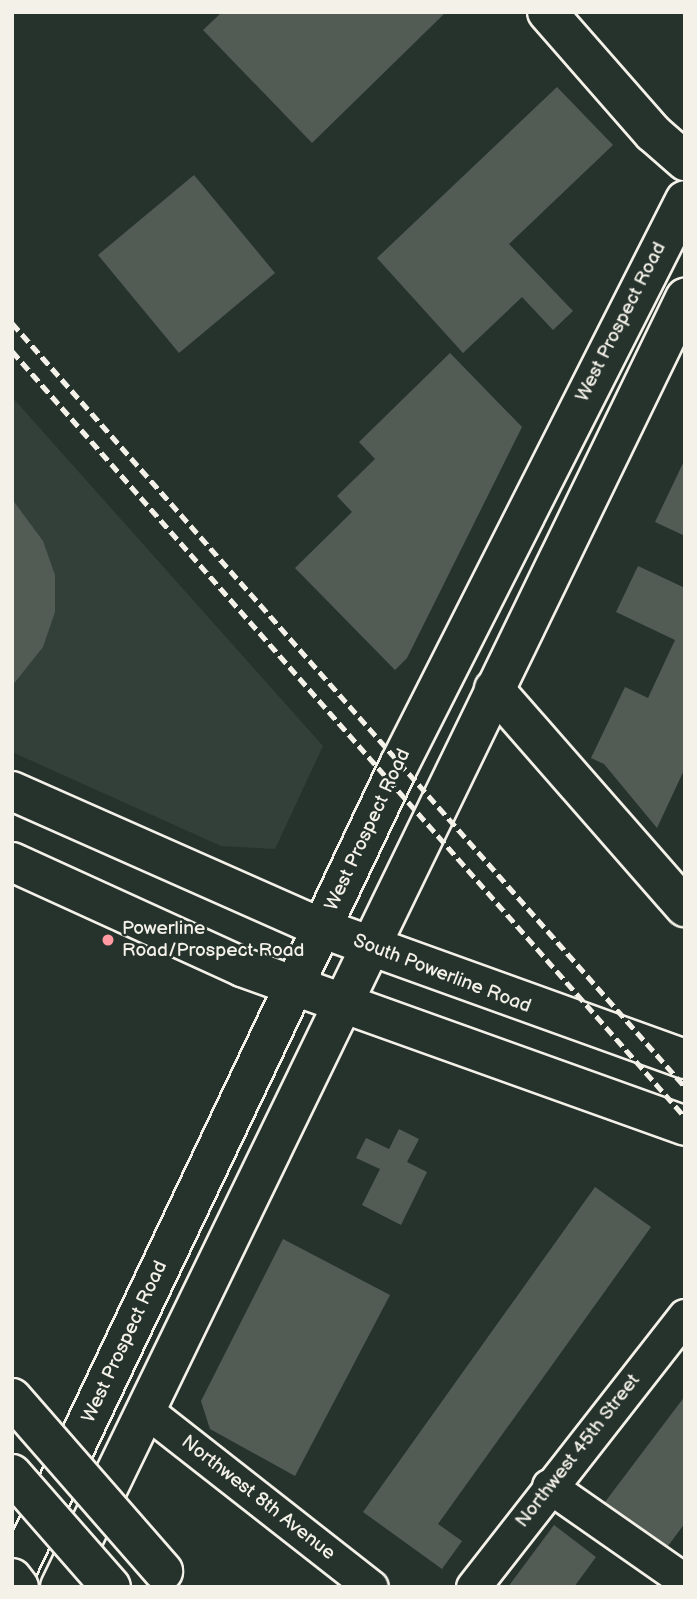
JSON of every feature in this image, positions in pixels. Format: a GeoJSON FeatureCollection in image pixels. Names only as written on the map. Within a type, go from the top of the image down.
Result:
{"type":"FeatureCollection","features":[{"type":"Feature","properties":{"kind":"main road"},"geometry":{"type":"LineString","coordinates":[[547,12],[653,133],[685,161]]}},
{"type":"Feature","properties":{"kind":"main road","name":"West Prospect Road"},"geometry":{"type":"LineString","coordinates":[[12,1579],[321,928],[511,536],[685,200]]}},
{"type":"Feature","properties":{"kind":"main road"},"geometry":{"type":"LineString","coordinates":[[61,1587],[144,1409],[371,948],[494,689],[674,343],[685,298]]}},
{"type":"Feature","properties":{"kind":"main road"},"geometry":{"type":"LineString","coordinates":[[494,689],[685,907]]}},
{"type":"Feature","properties":{"kind":"main road","name":"South Powerline Road"},"geometry":{"type":"LineString","coordinates":[[12,791],[371,948],[685,1059]]}},
{"type":"Feature","properties":{"kind":"main road"},"geometry":{"type":"LineString","coordinates":[[12,862],[342,1005],[685,1126]]}},
{"type":"Feature","properties":{"kind":"main road"},"geometry":{"type":"LineString","coordinates":[[12,1398],[163,1571]]}},
{"type":"Feature","properties":{"kind":"main road"},"geometry":{"type":"LineString","coordinates":[[12,1474],[111,1587]]}},
{"type":"Feature","properties":{"kind":"main road"},"geometry":{"type":"LineString","coordinates":[[12,1579],[19,1587]]}},
{"type":"Feature","properties":{"kind":"street","name":"Northwest 45th Street"},"geometry":{"type":"LineString","coordinates":[[473,1587],[549,1486],[685,1316]]}},
{"type":"Feature","properties":{"kind":"street","name":"Northwest 8th Avenue"},"geometry":{"type":"LineString","coordinates":[[144,1409],[371,1587]]}},
{"type":"Feature","properties":{"kind":"street"},"geometry":{"type":"LineString","coordinates":[[549,1486],[684,1579]]}},
{"type":"Feature","properties":{"kind":"shaded area"},"geometry":{"type":"Polygon","coordinates":[[[12,397],[323,746],[275,849],[221,846],[12,752],[12,397]]]}},
{"type":"Feature","properties":{"kind":"building"},"geometry":{"type":"Polygon","coordinates":[[[222,12],[446,12],[312,143],[203,30],[222,12]]]}},
{"type":"Feature","properties":{"kind":"building"},"geometry":{"type":"Polygon","coordinates":[[[557,87],[613,145],[509,244],[573,311],[553,330],[522,297],[463,353],[377,258],[557,87]]]}},
{"type":"Feature","properties":{"kind":"building"},"geometry":{"type":"Polygon","coordinates":[[[194,175],[275,273],[179,353],[98,255],[194,175]]]}},
{"type":"Feature","properties":{"kind":"building"},"geometry":{"type":"Polygon","coordinates":[[[450,353],[522,427],[407,658],[395,670],[295,568],[352,512],[337,496],[375,459],[359,442],[450,353]]]}},
{"type":"Feature","properties":{"kind":"building"},"geometry":{"type":"Polygon","coordinates":[[[685,459],[685,536],[655,522],[685,459]]]}},
{"type":"Feature","properties":{"kind":"building"},"geometry":{"type":"Polygon","coordinates":[[[12,499],[43,541],[55,575],[55,612],[43,647],[12,686],[12,499]]]}},
{"type":"Feature","properties":{"kind":"building"},"geometry":{"type":"Polygon","coordinates":[[[638,566],[685,588],[685,768],[657,828],[604,764],[591,758],[625,687],[648,698],[675,640],[616,612],[638,566]]]}},
{"type":"Feature","properties":{"kind":"building"},"geometry":{"type":"Polygon","coordinates":[[[399,1129],[419,1139],[407,1162],[427,1172],[401,1225],[362,1205],[380,1169],[356,1158],[366,1138],[389,1149],[399,1129]]]}},
{"type":"Feature","properties":{"kind":"building"},"geometry":{"type":"Polygon","coordinates":[[[595,1187],[651,1227],[438,1524],[462,1541],[442,1569],[363,1512],[595,1187]]]}},
{"type":"Feature","properties":{"kind":"building"},"geometry":{"type":"Polygon","coordinates":[[[283,1239],[390,1295],[295,1476],[210,1429],[201,1401],[283,1239]]]}},
{"type":"Feature","properties":{"kind":"building"},"geometry":{"type":"Polygon","coordinates":[[[685,1396],[685,1523],[668,1546],[605,1502],[685,1396]]]}},
{"type":"Feature","properties":{"kind":"building"},"geometry":{"type":"Polygon","coordinates":[[[554,1525],[596,1557],[574,1587],[508,1587],[554,1525]]]}},
{"type":"Feature","properties":{"kind":"railway"},"geometry":{"type":"LineString","coordinates":[[12,323],[685,1087]]}},
{"type":"Feature","properties":{"kind":"railway"},"geometry":{"type":"LineString","coordinates":[[12,351],[685,1117]]}},
{"type":"Feature","properties":{"kind":"place","name":"Powerline Road/Prospect Road"},"geometry":{"type":"Point","coordinates":[108,940]}}]}
